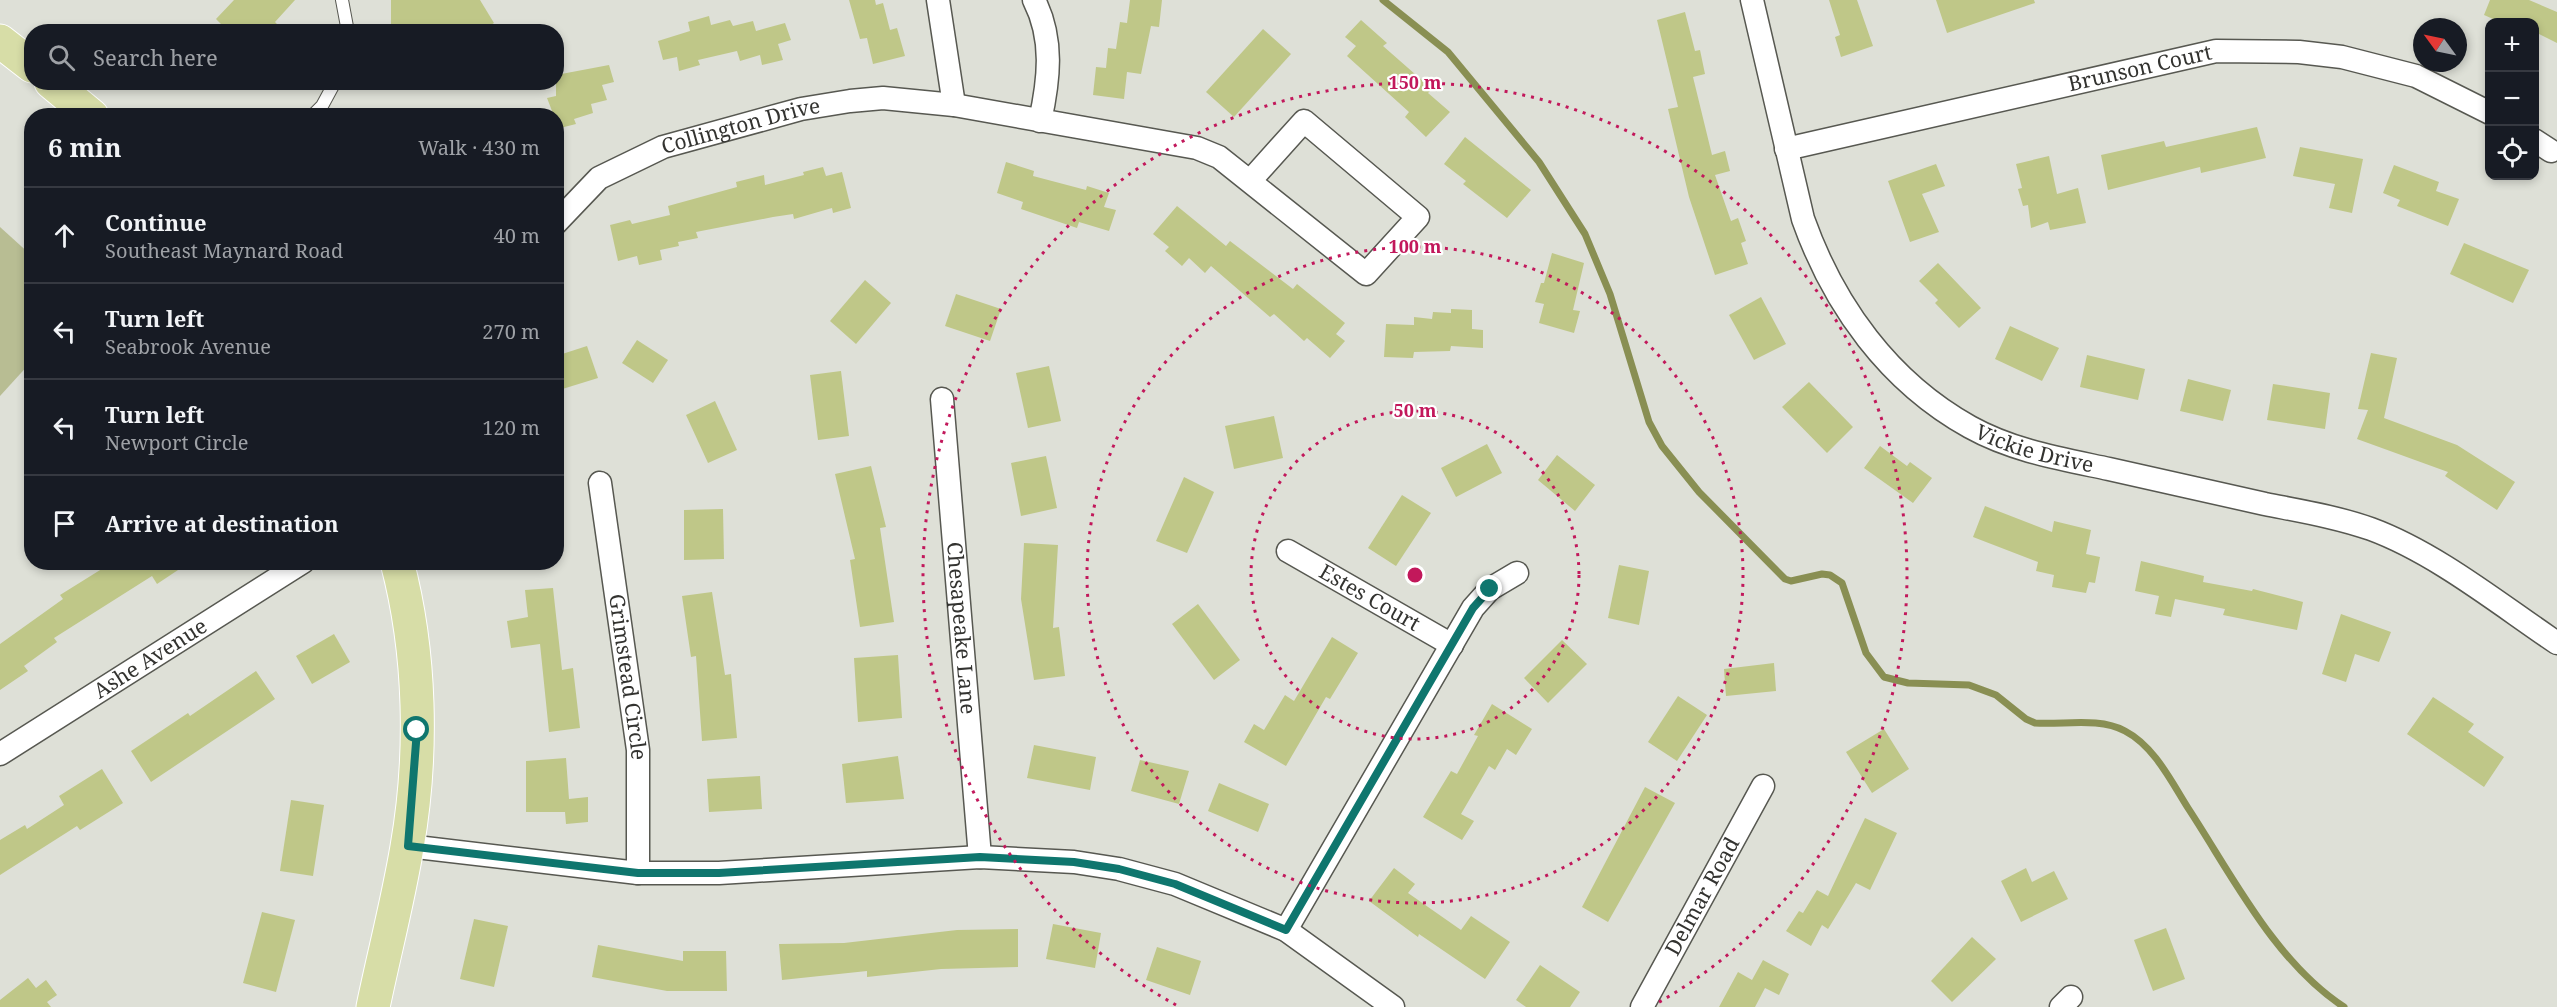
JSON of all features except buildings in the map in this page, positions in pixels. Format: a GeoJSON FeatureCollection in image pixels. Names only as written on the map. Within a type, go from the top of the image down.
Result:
{"type":"FeatureCollection","features":[{"type":"Feature","properties":{"kind":"main road"},"geometry":{"type":"LineString","coordinates":[[0,41],[24,60]]}},
{"type":"Feature","properties":{"kind":"main road"},"geometry":{"type":"LineString","coordinates":[[61,90],[82,108]]}},
{"type":"Feature","properties":{"kind":"main road"},"geometry":{"type":"LineString","coordinates":[[373,1007],[408,846],[417,730],[412,638],[399,570]]}},
{"type":"Feature","properties":{"kind":"street"},"geometry":{"type":"LineString","coordinates":[[939,0],[954,105]]}},
{"type":"Feature","properties":{"kind":"street"},"geometry":{"type":"LineString","coordinates":[[1034,0],[1043,17],[1048,50],[1048,87],[1040,121]]}},
{"type":"Feature","properties":{"kind":"street","name":"Vickie Drive"},"geometry":{"type":"LineString","coordinates":[[1752,0],[1803,219],[1830,284],[1872,345],[1920,393],[1945,411],[1992,437],[2043,455],[2370,529],[2427,557],[2557,643]]}},
{"type":"Feature","properties":{"kind":"street","name":"Brunson Court"},"geometry":{"type":"LineString","coordinates":[[1786,149],[2216,51],[2300,52],[2342,57],[2416,76],[2485,110]]}},
{"type":"Feature","properties":{"kind":"street","name":"Collington Drive"},"geometry":{"type":"LineString","coordinates":[[564,215],[599,178],[663,147],[801,109],[883,98],[954,105],[1197,148],[1219,157],[1366,274],[1418,217],[1304,121],[1250,181]]}},
{"type":"Feature","properties":{"kind":"street","name":"Chesapeake Lane"},"geometry":{"type":"LineString","coordinates":[[942,399],[980,857]]}},
{"type":"Feature","properties":{"kind":"street","name":"Grimstead Circle"},"geometry":{"type":"LineString","coordinates":[[600,483],[638,750],[638,873]]}},
{"type":"Feature","properties":{"kind":"street","name":"Estes Court"},"geometry":{"type":"LineString","coordinates":[[1288,551],[1452,645]]}},
{"type":"Feature","properties":{"kind":"street","name":"Ashe Avenue"},"geometry":{"type":"LineString","coordinates":[[0,754],[290,570]]}},
{"type":"Feature","properties":{"kind":"street"},"geometry":{"type":"LineString","coordinates":[[1286,930],[1473,608],[1490,589],[1517,573]]}},
{"type":"Feature","properties":{"kind":"street","name":"Delmar Road"},"geometry":{"type":"LineString","coordinates":[[1642,1007],[1763,786]]}},
{"type":"Feature","properties":{"kind":"street"},"geometry":{"type":"LineString","coordinates":[[408,846],[638,873],[719,873],[980,857],[1074,862],[1148,876],[1216,900],[1286,930],[1393,1007]]}},
{"type":"Feature","properties":{"kind":"lane"},"geometry":{"type":"LineString","coordinates":[[342,0],[346,24]]}},
{"type":"Feature","properties":{"kind":"lane"},"geometry":{"type":"LineString","coordinates":[[320,108],[331,90]]}},
{"type":"Feature","properties":{"kind":"green space"},"geometry":{"type":"Polygon","coordinates":[[[0,227],[24,249],[24,370],[0,396],[0,227]]]}},
{"type":"Feature","properties":{"kind":"waterway"},"geometry":{"type":"LineString","coordinates":[[1383,0],[1448,52],[1539,162],[1585,234],[1610,294],[1649,422],[1662,446],[1699,492],[1785,579],[1791,581],[1822,574],[1830,575],[1842,583],[1866,653],[1884,677],[1908,683],[1969,685],[1996,695],[2026,719],[2035,723],[2104,724],[2125,731],[2135,738],[2161,765],[2239,889],[2276,942],[2319,988],[2344,1007]]}},
{"type":"Feature","properties":{"kind":"route"},"geometry":{"type":"LineString","coordinates":[[417,730],[408,846],[638,873],[719,873],[980,857],[1074,862],[1119,869],[1175,884],[1286,930],[1473,608],[1490,589]]}}]}
